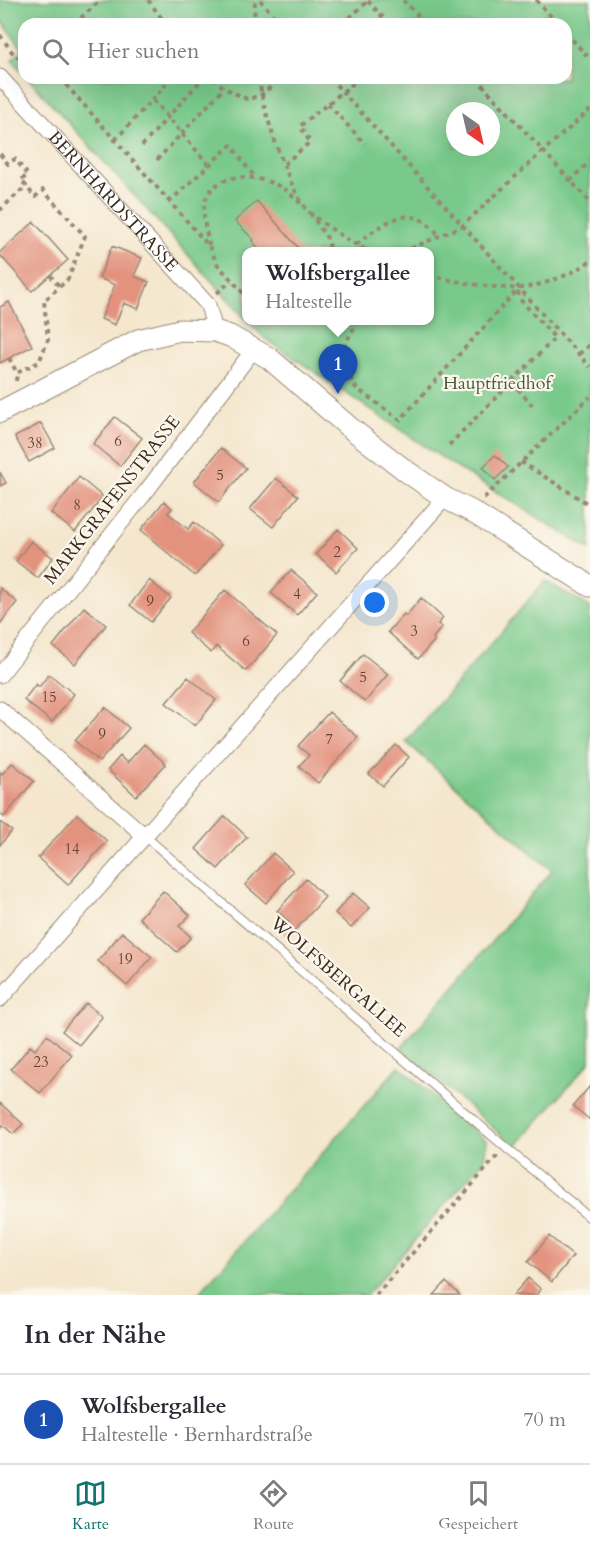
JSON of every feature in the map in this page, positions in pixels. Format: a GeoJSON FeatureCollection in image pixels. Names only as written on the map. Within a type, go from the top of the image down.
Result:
{"type":"FeatureCollection","features":[{"type":"Feature","properties":{"kind":"main road"},"geometry":{"type":"LineString","coordinates":[[0,412],[138,340],[180,330],[215,331],[230,336],[269,358],[365,440],[445,498],[471,511],[590,586]]}},
{"type":"Feature","properties":{"kind":"street","name":"BERNHARDSTRASSE"},"geometry":{"type":"LineString","coordinates":[[0,77],[208,305],[215,331]]}},
{"type":"Feature","properties":{"kind":"street","name":"MARKGRAFENSTRASSE"},"geometry":{"type":"LineString","coordinates":[[0,675],[148,489],[254,349]]}},
{"type":"Feature","properties":{"kind":"street"},"geometry":{"type":"LineString","coordinates":[[0,999],[445,498]]}},
{"type":"Feature","properties":{"kind":"street"},"geometry":{"type":"LineString","coordinates":[[0,710],[146,837]]}},
{"type":"Feature","properties":{"kind":"lane","name":"WOLFSBERGALLEE"},"geometry":{"type":"LineString","coordinates":[[146,837],[590,1218]]}},
{"type":"Feature","properties":{"kind":"path"},"geometry":{"type":"LineString","coordinates":[[81,18],[101,0]]}},
{"type":"Feature","properties":{"kind":"path"},"geometry":{"type":"LineString","coordinates":[[148,0],[162,18]]}},
{"type":"Feature","properties":{"kind":"path"},"geometry":{"type":"LineString","coordinates":[[254,18],[255,0]]}},
{"type":"Feature","properties":{"kind":"path"},"geometry":{"type":"LineString","coordinates":[[260,0],[276,18]]}},
{"type":"Feature","properties":{"kind":"path"},"geometry":{"type":"LineString","coordinates":[[403,0],[420,18]]}},
{"type":"Feature","properties":{"kind":"path"},"geometry":{"type":"LineString","coordinates":[[536,0],[552,18]]}},
{"type":"Feature","properties":{"kind":"path"},"geometry":{"type":"LineString","coordinates":[[350,18],[369,1],[384,18]]}},
{"type":"Feature","properties":{"kind":"path"},"geometry":{"type":"LineString","coordinates":[[0,35],[18,57]]}},
{"type":"Feature","properties":{"kind":"path"},"geometry":{"type":"LineString","coordinates":[[572,39],[590,59]]}},
{"type":"Feature","properties":{"kind":"path"},"geometry":{"type":"LineString","coordinates":[[584,52],[590,47]]}},
{"type":"Feature","properties":{"kind":"path"},"geometry":{"type":"LineString","coordinates":[[65,84],[209,246],[218,265],[242,292]]}},
{"type":"Feature","properties":{"kind":"path"},"geometry":{"type":"LineString","coordinates":[[115,140],[167,84]]}},
{"type":"Feature","properties":{"kind":"path"},"geometry":{"type":"LineString","coordinates":[[142,146],[197,84]]}},
{"type":"Feature","properties":{"kind":"path"},"geometry":{"type":"LineString","coordinates":[[220,84],[247,99],[260,96],[274,84]]}},
{"type":"Feature","properties":{"kind":"path"},"geometry":{"type":"LineString","coordinates":[[259,84],[260,96],[291,181],[327,238],[330,247]]}},
{"type":"Feature","properties":{"kind":"path"},"geometry":{"type":"LineString","coordinates":[[335,84],[590,367]]}},
{"type":"Feature","properties":{"kind":"path"},"geometry":{"type":"LineString","coordinates":[[284,164],[310,142],[300,126],[353,84]]}},
{"type":"Feature","properties":{"kind":"path"},"geometry":{"type":"LineString","coordinates":[[482,84],[590,202]]}},
{"type":"Feature","properties":{"kind":"path"},"geometry":{"type":"LineString","coordinates":[[157,160],[224,88]]}},
{"type":"Feature","properties":{"kind":"path"},"geometry":{"type":"LineString","coordinates":[[153,100],[209,165]]}},
{"type":"Feature","properties":{"kind":"path"},"geometry":{"type":"LineString","coordinates":[[328,104],[365,144]]}},
{"type":"Feature","properties":{"kind":"path"},"geometry":{"type":"LineString","coordinates":[[416,247],[462,226],[590,110]]}},
{"type":"Feature","properties":{"kind":"path"},"geometry":{"type":"LineString","coordinates":[[169,202],[231,145],[256,179]]}},
{"type":"Feature","properties":{"kind":"path"},"geometry":{"type":"LineString","coordinates":[[0,154],[8,164],[15,159],[28,175],[21,180],[35,197],[43,190],[85,236],[68,279],[44,301],[48,340],[39,362],[18,373]]}},
{"type":"Feature","properties":{"kind":"path"},"geometry":{"type":"LineString","coordinates":[[570,181],[590,161]]}},
{"type":"Feature","properties":{"kind":"path"},"geometry":{"type":"LineString","coordinates":[[209,246],[204,212],[208,195],[221,182],[240,177],[264,180],[285,190],[308,210],[361,247]]}},
{"type":"Feature","properties":{"kind":"path"},"geometry":{"type":"LineString","coordinates":[[0,210],[26,186]]}},
{"type":"Feature","properties":{"kind":"path"},"geometry":{"type":"LineString","coordinates":[[356,244],[392,218],[423,219],[434,228],[440,237]]}},
{"type":"Feature","properties":{"kind":"path"},"geometry":{"type":"LineString","coordinates":[[434,276],[470,283],[519,288],[547,282],[590,261]]}},
{"type":"Feature","properties":{"kind":"path"},"geometry":{"type":"LineString","coordinates":[[50,275],[60,287]]}},
{"type":"Feature","properties":{"kind":"path"},"geometry":{"type":"LineString","coordinates":[[356,325],[346,342],[343,365],[356,388],[400,420],[519,288]]}},
{"type":"Feature","properties":{"kind":"path"},"geometry":{"type":"LineString","coordinates":[[449,445],[555,338],[518,297],[519,288]]}},
{"type":"Feature","properties":{"kind":"path"},"geometry":{"type":"LineString","coordinates":[[579,354],[590,344]]}},
{"type":"Feature","properties":{"kind":"path"},"geometry":{"type":"LineString","coordinates":[[8,388],[16,383],[18,373],[9,358]]}},
{"type":"Feature","properties":{"kind":"path"},"geometry":{"type":"LineString","coordinates":[[512,382],[532,405]]}},
{"type":"Feature","properties":{"kind":"path"},"geometry":{"type":"LineString","coordinates":[[471,511],[590,397]]}},
{"type":"Feature","properties":{"kind":"path"},"geometry":{"type":"LineString","coordinates":[[521,462],[590,505]]}},
{"type":"Feature","properties":{"kind":"path"},"geometry":{"type":"LineString","coordinates":[[376,1295],[505,1147]]}},
{"type":"Feature","properties":{"kind":"green space","name":"Hauptfriedhof"},"geometry":{"type":"Polygon","coordinates":[[[0,0],[590,0],[590,550],[456,467],[264,338],[252,325],[434,325],[434,247],[242,247],[242,315],[33,84],[572,84],[572,18],[18,18],[18,44],[0,19],[0,0]]]}},
{"type":"Feature","properties":{"kind":"green space","name":"Hauptfriedhof"},"geometry":{"type":"Polygon","coordinates":[[[18,53],[18,67],[12,60],[18,53]]]}},
{"type":"Feature","properties":{"kind":"green space"},"geometry":{"type":"Polygon","coordinates":[[[545,581],[590,607],[590,1062],[515,1147],[401,1048],[552,871],[406,742],[545,581]]]}},
{"type":"Feature","properties":{"kind":"green space"},"geometry":{"type":"Polygon","coordinates":[[[399,1066],[487,1141],[484,1160],[367,1295],[197,1295],[399,1066]]]}},
{"type":"Feature","properties":{"kind":"building"},"geometry":{"type":"Polygon","coordinates":[[[257,201],[298,247],[257,247],[252,241],[254,240],[235,221],[257,201]]]}},
{"type":"Feature","properties":{"kind":"building"},"geometry":{"type":"Polygon","coordinates":[[[34,222],[68,260],[32,291],[0,255],[0,252],[34,222]]]}},
{"type":"Feature","properties":{"kind":"building"},"geometry":{"type":"Polygon","coordinates":[[[112,246],[142,258],[134,276],[149,282],[138,309],[124,303],[115,325],[101,319],[115,285],[99,278],[112,246]]]}},
{"type":"Feature","properties":{"kind":"building"},"geometry":{"type":"Polygon","coordinates":[[[9,302],[32,346],[0,363],[0,307],[9,302]]]}},
{"type":"Feature","properties":{"kind":"building"},"geometry":{"type":"Polygon","coordinates":[[[115,417],[142,438],[120,466],[93,444],[115,417]]]}},
{"type":"Feature","properties":{"kind":"building"},"geometry":{"type":"Polygon","coordinates":[[[41,423],[55,448],[29,462],[15,437],[41,423]]]}},
{"type":"Feature","properties":{"kind":"building"},"geometry":{"type":"Polygon","coordinates":[[[221,448],[246,468],[219,502],[194,482],[221,448]]]}},
{"type":"Feature","properties":{"kind":"building"},"geometry":{"type":"Polygon","coordinates":[[[495,455],[508,467],[495,480],[483,467],[495,455]]]}},
{"type":"Feature","properties":{"kind":"building"},"geometry":{"type":"Polygon","coordinates":[[[0,472],[6,483],[0,486],[0,472]]]}},
{"type":"Feature","properties":{"kind":"building"},"geometry":{"type":"Polygon","coordinates":[[[79,477],[103,497],[75,532],[51,513],[79,477]]]}},
{"type":"Feature","properties":{"kind":"building"},"geometry":{"type":"Polygon","coordinates":[[[276,478],[298,496],[273,527],[250,509],[276,478]]]}},
{"type":"Feature","properties":{"kind":"building"},"geometry":{"type":"Polygon","coordinates":[[[164,501],[172,508],[168,513],[188,529],[194,522],[221,545],[195,576],[141,530],[164,501]]]}},
{"type":"Feature","properties":{"kind":"building"},"geometry":{"type":"Polygon","coordinates":[[[338,529],[358,548],[336,572],[316,554],[338,529]]]}},
{"type":"Feature","properties":{"kind":"building"},"geometry":{"type":"Polygon","coordinates":[[[31,541],[53,558],[38,578],[16,561],[31,541]]]}},
{"type":"Feature","properties":{"kind":"building"},"geometry":{"type":"Polygon","coordinates":[[[291,570],[317,592],[297,615],[271,593],[291,570]]]}},
{"type":"Feature","properties":{"kind":"building"},"geometry":{"type":"Polygon","coordinates":[[[149,580],[171,598],[151,622],[130,605],[149,580]]]}},
{"type":"Feature","properties":{"kind":"building"},"geometry":{"type":"Polygon","coordinates":[[[0,588],[17,602],[0,624],[0,588]]]}},
{"type":"Feature","properties":{"kind":"building"},"geometry":{"type":"Polygon","coordinates":[[[225,590],[277,635],[246,671],[216,646],[211,653],[188,633],[225,590]]]}},
{"type":"Feature","properties":{"kind":"building"},"geometry":{"type":"Polygon","coordinates":[[[421,598],[443,618],[438,624],[442,627],[433,638],[435,640],[418,659],[388,632],[421,598]]]}},
{"type":"Feature","properties":{"kind":"building"},"geometry":{"type":"Polygon","coordinates":[[[84,607],[106,625],[75,664],[53,646],[84,607]]]}},
{"type":"Feature","properties":{"kind":"building"},"geometry":{"type":"Polygon","coordinates":[[[363,654],[388,674],[365,702],[340,681],[363,654]]]}},
{"type":"Feature","properties":{"kind":"building"},"geometry":{"type":"Polygon","coordinates":[[[49,674],[74,694],[52,722],[24,700],[36,684],[39,687],[49,674]]]}},
{"type":"Feature","properties":{"kind":"building"},"geometry":{"type":"Polygon","coordinates":[[[188,677],[216,700],[195,726],[166,703],[188,677]]]}},
{"type":"Feature","properties":{"kind":"building"},"geometry":{"type":"Polygon","coordinates":[[[105,707],[129,728],[99,762],[75,741],[105,707]]]}},
{"type":"Feature","properties":{"kind":"building"},"geometry":{"type":"Polygon","coordinates":[[[329,712],[358,737],[318,783],[299,766],[309,755],[298,746],[329,712]]]}},
{"type":"Feature","properties":{"kind":"building"},"geometry":{"type":"Polygon","coordinates":[[[144,744],[166,764],[136,796],[108,770],[120,756],[127,763],[144,744]]]}},
{"type":"Feature","properties":{"kind":"building"},"geometry":{"type":"Polygon","coordinates":[[[396,745],[409,757],[383,786],[369,774],[396,745]]]}},
{"type":"Feature","properties":{"kind":"building"},"geometry":{"type":"Polygon","coordinates":[[[12,763],[34,781],[4,817],[0,814],[0,772],[2,774],[12,763]]]}},
{"type":"Feature","properties":{"kind":"building"},"geometry":{"type":"Polygon","coordinates":[[[77,814],[107,841],[68,885],[38,858],[77,814]]]}},
{"type":"Feature","properties":{"kind":"building"},"geometry":{"type":"Polygon","coordinates":[[[225,816],[247,837],[218,869],[196,849],[225,816]]]}},
{"type":"Feature","properties":{"kind":"building"},"geometry":{"type":"Polygon","coordinates":[[[0,822],[12,831],[0,845],[0,822]]]}},
{"type":"Feature","properties":{"kind":"building"},"geometry":{"type":"Polygon","coordinates":[[[273,853],[293,871],[266,903],[245,885],[273,853]]]}},
{"type":"Feature","properties":{"kind":"building"},"geometry":{"type":"Polygon","coordinates":[[[306,879],[325,897],[289,937],[282,931],[289,922],[277,911],[306,879]]]}},
{"type":"Feature","properties":{"kind":"building"},"geometry":{"type":"Polygon","coordinates":[[[163,891],[190,915],[179,926],[191,937],[177,952],[139,918],[163,891]]]}},
{"type":"Feature","properties":{"kind":"building"},"geometry":{"type":"Polygon","coordinates":[[[353,893],[370,908],[351,928],[335,913],[353,893]]]}},
{"type":"Feature","properties":{"kind":"building"},"geometry":{"type":"Polygon","coordinates":[[[122,932],[152,957],[127,986],[98,961],[122,932]]]}},
{"type":"Feature","properties":{"kind":"building"},"geometry":{"type":"Polygon","coordinates":[[[86,1003],[102,1017],[79,1045],[62,1031],[86,1003]]]}},
{"type":"Feature","properties":{"kind":"building"},"geometry":{"type":"Polygon","coordinates":[[[47,1035],[72,1055],[40,1093],[11,1069],[30,1046],[35,1050],[47,1035]]]}},
{"type":"Feature","properties":{"kind":"building"},"geometry":{"type":"Polygon","coordinates":[[[590,1086],[590,1120],[573,1106],[590,1086]]]}},
{"type":"Feature","properties":{"kind":"building"},"geometry":{"type":"Polygon","coordinates":[[[0,1103],[23,1124],[13,1134],[3,1125],[0,1129],[0,1103]]]}},
{"type":"Feature","properties":{"kind":"building"},"geometry":{"type":"Polygon","coordinates":[[[549,1236],[573,1256],[552,1282],[528,1262],[549,1236]]]}},
{"type":"Feature","properties":{"kind":"building"},"geometry":{"type":"Polygon","coordinates":[[[528,1278],[541,1289],[536,1295],[513,1295],[528,1278]]]}},
{"type":"Feature","properties":{"kind":"building"},"geometry":{"type":"Polygon","coordinates":[[[446,1282],[460,1295],[434,1295],[446,1282]]]}},
{"type":"Feature","properties":{"kind":"place","name":"Wolfsbergallee"},"geometry":{"type":"Point","coordinates":[338,394]}}]}
